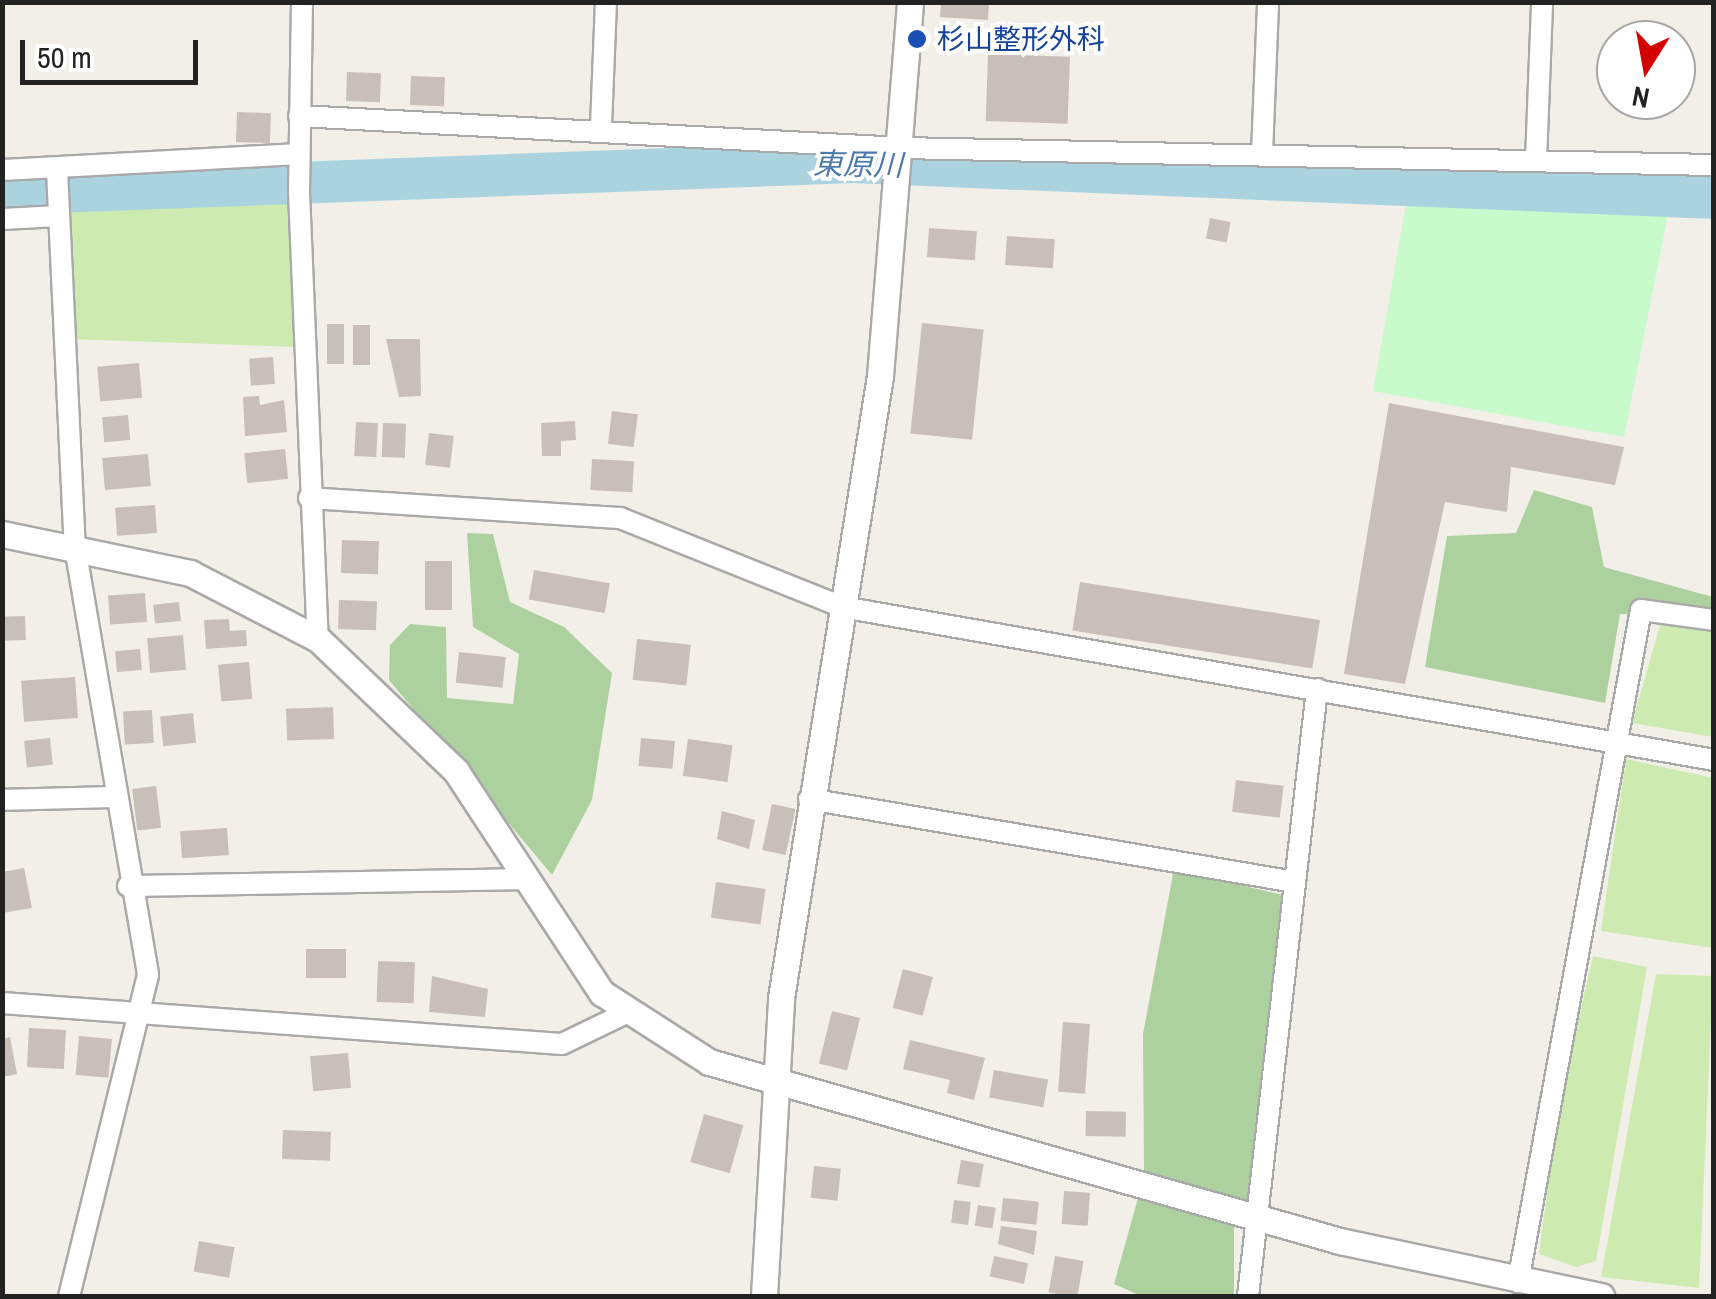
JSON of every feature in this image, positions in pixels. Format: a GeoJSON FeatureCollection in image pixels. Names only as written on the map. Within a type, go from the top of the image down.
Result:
{"type":"FeatureCollection","features":[{"type":"Feature","properties":{"kind":"street"},"geometry":{"type":"LineString","coordinates":[[302,2],[299,192],[309,498],[318,639]]}},
{"type":"Feature","properties":{"kind":"street"},"geometry":{"type":"LineString","coordinates":[[601,126],[606,2]]}},
{"type":"Feature","properties":{"kind":"street"},"geometry":{"type":"LineString","coordinates":[[764,1296],[776,1081],[809,799],[880,376],[910,2]]}},
{"type":"Feature","properties":{"kind":"street"},"geometry":{"type":"LineString","coordinates":[[1262,154],[1268,2]]}},
{"type":"Feature","properties":{"kind":"street"},"geometry":{"type":"LineString","coordinates":[[1536,161],[1542,2]]}},
{"type":"Feature","properties":{"kind":"street"},"geometry":{"type":"LineString","coordinates":[[299,116],[601,126],[901,148],[1714,165]]}},
{"type":"Feature","properties":{"kind":"street"},"geometry":{"type":"LineString","coordinates":[[2,170],[299,154]]}},
{"type":"Feature","properties":{"kind":"street"},"geometry":{"type":"LineString","coordinates":[[57,170],[75,547],[128,886],[148,976],[70,1296]]}},
{"type":"Feature","properties":{"kind":"street"},"geometry":{"type":"LineString","coordinates":[[2,219],[58,216]]}},
{"type":"Feature","properties":{"kind":"street"},"geometry":{"type":"LineString","coordinates":[[309,498],[620,518],[842,607],[1714,760]]}},
{"type":"Feature","properties":{"kind":"street"},"geometry":{"type":"LineString","coordinates":[[2,534],[190,573],[318,639],[456,771],[520,879],[624,1014],[709,1062],[1256,1218],[1518,1282],[1601,1296]]}},
{"type":"Feature","properties":{"kind":"street"},"geometry":{"type":"LineString","coordinates":[[1518,1282],[1613,742],[1642,610],[1714,620]]}},
{"type":"Feature","properties":{"kind":"street"},"geometry":{"type":"LineString","coordinates":[[1248,1296],[1317,690]]}},
{"type":"Feature","properties":{"kind":"street"},"geometry":{"type":"LineString","coordinates":[[2,800],[114,797]]}},
{"type":"Feature","properties":{"kind":"street"},"geometry":{"type":"LineString","coordinates":[[809,799],[1295,882]]}},
{"type":"Feature","properties":{"kind":"street"},"geometry":{"type":"LineString","coordinates":[[128,886],[520,879]]}},
{"type":"Feature","properties":{"kind":"street"},"geometry":{"type":"LineString","coordinates":[[2,1003],[562,1044],[624,1014]]}},
{"type":"Feature","properties":{"kind":"green space"},"geometry":{"type":"Polygon","coordinates":[[[58,196],[300,204],[295,347],[53,338],[58,196]]]}},
{"type":"Feature","properties":{"kind":"green space"},"geometry":{"type":"Polygon","coordinates":[[[1406,204],[1668,214],[1624,437],[1373,391],[1406,204]]]}},
{"type":"Feature","properties":{"kind":"green space"},"geometry":{"type":"Polygon","coordinates":[[[1534,490],[1592,507],[1604,567],[1713,597],[1713,617],[1620,614],[1605,703],[1425,667],[1447,536],[1516,533],[1534,490]]]}},
{"type":"Feature","properties":{"kind":"green space"},"geometry":{"type":"Polygon","coordinates":[[[467,533],[493,534],[510,602],[564,627],[612,673],[592,800],[552,875],[389,680],[390,645],[410,624],[446,627],[447,698],[513,704],[519,654],[473,627],[467,533]]]}},
{"type":"Feature","properties":{"kind":"green space"},"geometry":{"type":"Polygon","coordinates":[[[1663,615],[1713,627],[1713,737],[1632,723],[1663,615]]]}},
{"type":"Feature","properties":{"kind":"green space"},"geometry":{"type":"Polygon","coordinates":[[[1626,759],[1713,778],[1713,948],[1601,931],[1626,759]]]}},
{"type":"Feature","properties":{"kind":"green space"},"geometry":{"type":"Polygon","coordinates":[[[1174,869],[1283,895],[1248,1200],[1144,1171],[1143,1034],[1174,869]]]}},
{"type":"Feature","properties":{"kind":"green space"},"geometry":{"type":"Polygon","coordinates":[[[1593,956],[1647,967],[1596,1261],[1576,1267],[1539,1254],[1558,1108],[1593,956]]]}},
{"type":"Feature","properties":{"kind":"green space"},"geometry":{"type":"Polygon","coordinates":[[[1656,974],[1713,976],[1699,1288],[1601,1277],[1656,974]]]}},
{"type":"Feature","properties":{"kind":"green space"},"geometry":{"type":"Polygon","coordinates":[[[1138,1198],[1234,1225],[1234,1296],[1141,1296],[1114,1284],[1138,1198]]]}},
{"type":"Feature","properties":{"kind":"building"},"geometry":{"type":"Polygon","coordinates":[[[941,2],[989,2],[988,20],[940,17],[941,2]]]}},
{"type":"Feature","properties":{"kind":"building"},"geometry":{"type":"Polygon","coordinates":[[[988,54],[1070,57],[1068,124],[986,121],[988,54]]]}},
{"type":"Feature","properties":{"kind":"building"},"geometry":{"type":"Polygon","coordinates":[[[347,72],[381,73],[380,102],[346,101],[347,72]]]}},
{"type":"Feature","properties":{"kind":"building"},"geometry":{"type":"Polygon","coordinates":[[[411,76],[445,77],[444,106],[410,105],[411,76]]]}},
{"type":"Feature","properties":{"kind":"building"},"geometry":{"type":"Polygon","coordinates":[[[237,112],[271,113],[270,143],[236,142],[237,112]]]}},
{"type":"Feature","properties":{"kind":"building"},"geometry":{"type":"Polygon","coordinates":[[[1210,218],[1231,222],[1227,243],[1206,239],[1210,218]]]}},
{"type":"Feature","properties":{"kind":"building"},"geometry":{"type":"Polygon","coordinates":[[[929,228],[977,231],[975,260],[927,257],[929,228]]]}},
{"type":"Feature","properties":{"kind":"building"},"geometry":{"type":"Polygon","coordinates":[[[1007,236],[1055,239],[1053,268],[1005,265],[1007,236]]]}},
{"type":"Feature","properties":{"kind":"building"},"geometry":{"type":"Polygon","coordinates":[[[922,323],[984,329],[972,440],[910,433],[922,323]]]}},
{"type":"Feature","properties":{"kind":"building"},"geometry":{"type":"Polygon","coordinates":[[[327,324],[344,324],[344,364],[327,364],[327,324]]]}},
{"type":"Feature","properties":{"kind":"building"},"geometry":{"type":"Polygon","coordinates":[[[353,325],[370,325],[370,365],[353,365],[353,325]]]}},
{"type":"Feature","properties":{"kind":"building"},"geometry":{"type":"Polygon","coordinates":[[[386,339],[420,339],[421,396],[399,397],[386,339]]]}},
{"type":"Feature","properties":{"kind":"building"},"geometry":{"type":"Polygon","coordinates":[[[273,357],[275,384],[251,386],[249,359],[273,357]]]}},
{"type":"Feature","properties":{"kind":"building"},"geometry":{"type":"Polygon","coordinates":[[[139,363],[142,398],[100,402],[97,367],[139,363]]]}},
{"type":"Feature","properties":{"kind":"building"},"geometry":{"type":"Polygon","coordinates":[[[259,396],[260,405],[284,400],[287,432],[245,436],[243,397],[259,396]]]}},
{"type":"Feature","properties":{"kind":"building"},"geometry":{"type":"Polygon","coordinates":[[[1389,403],[1624,447],[1615,485],[1511,467],[1507,512],[1445,502],[1405,684],[1344,674],[1389,403]]]}},
{"type":"Feature","properties":{"kind":"building"},"geometry":{"type":"Polygon","coordinates":[[[612,411],[638,414],[634,447],[608,444],[612,411]]]}},
{"type":"Feature","properties":{"kind":"building"},"geometry":{"type":"Polygon","coordinates":[[[128,415],[130,440],[104,442],[102,417],[128,415]]]}},
{"type":"Feature","properties":{"kind":"building"},"geometry":{"type":"Polygon","coordinates":[[[575,421],[576,440],[561,441],[561,456],[542,456],[541,423],[575,421]]]}},
{"type":"Feature","properties":{"kind":"building"},"geometry":{"type":"Polygon","coordinates":[[[356,422],[378,423],[376,457],[354,456],[356,422]]]}},
{"type":"Feature","properties":{"kind":"building"},"geometry":{"type":"Polygon","coordinates":[[[383,423],[406,424],[405,458],[382,457],[383,423]]]}},
{"type":"Feature","properties":{"kind":"building"},"geometry":{"type":"Polygon","coordinates":[[[429,433],[454,436],[450,468],[425,465],[429,433]]]}},
{"type":"Feature","properties":{"kind":"building"},"geometry":{"type":"Polygon","coordinates":[[[285,449],[288,479],[247,483],[244,453],[285,449]]]}},
{"type":"Feature","properties":{"kind":"building"},"geometry":{"type":"Polygon","coordinates":[[[148,454],[151,486],[105,490],[102,458],[148,454]]]}},
{"type":"Feature","properties":{"kind":"building"},"geometry":{"type":"Polygon","coordinates":[[[592,459],[634,461],[632,492],[590,490],[592,459]]]}},
{"type":"Feature","properties":{"kind":"building"},"geometry":{"type":"Polygon","coordinates":[[[155,505],[157,533],[117,536],[115,508],[155,505]]]}},
{"type":"Feature","properties":{"kind":"building"},"geometry":{"type":"Polygon","coordinates":[[[342,540],[379,541],[378,574],[341,573],[342,540]]]}},
{"type":"Feature","properties":{"kind":"building"},"geometry":{"type":"Polygon","coordinates":[[[425,561],[452,561],[452,610],[425,610],[425,561]]]}},
{"type":"Feature","properties":{"kind":"building"},"geometry":{"type":"Polygon","coordinates":[[[534,570],[610,583],[605,613],[529,600],[534,570]]]}},
{"type":"Feature","properties":{"kind":"building"},"geometry":{"type":"Polygon","coordinates":[[[1080,582],[1320,620],[1312,668],[1072,630],[1080,582]]]}},
{"type":"Feature","properties":{"kind":"building"},"geometry":{"type":"Polygon","coordinates":[[[145,593],[147,622],[110,625],[108,596],[145,593]]]}},
{"type":"Feature","properties":{"kind":"building"},"geometry":{"type":"Polygon","coordinates":[[[339,600],[377,601],[376,630],[338,629],[339,600]]]}},
{"type":"Feature","properties":{"kind":"building"},"geometry":{"type":"Polygon","coordinates":[[[179,602],[181,621],[155,624],[153,605],[179,602]]]}},
{"type":"Feature","properties":{"kind":"building"},"geometry":{"type":"Polygon","coordinates":[[[25,616],[26,640],[3,641],[2,617],[25,616]]]}},
{"type":"Feature","properties":{"kind":"building"},"geometry":{"type":"Polygon","coordinates":[[[229,619],[230,631],[246,630],[247,646],[206,649],[204,620],[229,619]]]}},
{"type":"Feature","properties":{"kind":"building"},"geometry":{"type":"Polygon","coordinates":[[[183,635],[186,670],[150,673],[147,638],[183,635]]]}},
{"type":"Feature","properties":{"kind":"building"},"geometry":{"type":"Polygon","coordinates":[[[637,639],[691,645],[686,685],[633,680],[637,639]]]}},
{"type":"Feature","properties":{"kind":"building"},"geometry":{"type":"Polygon","coordinates":[[[140,649],[142,670],[117,672],[115,651],[140,649]]]}},
{"type":"Feature","properties":{"kind":"building"},"geometry":{"type":"Polygon","coordinates":[[[459,652],[506,657],[503,688],[456,683],[459,652]]]}},
{"type":"Feature","properties":{"kind":"building"},"geometry":{"type":"Polygon","coordinates":[[[249,662],[252,699],[221,702],[218,665],[249,662]]]}},
{"type":"Feature","properties":{"kind":"building"},"geometry":{"type":"Polygon","coordinates":[[[75,677],[78,718],[24,722],[21,681],[75,677]]]}},
{"type":"Feature","properties":{"kind":"building"},"geometry":{"type":"Polygon","coordinates":[[[333,707],[334,739],[287,741],[286,709],[333,707]]]}},
{"type":"Feature","properties":{"kind":"building"},"geometry":{"type":"Polygon","coordinates":[[[152,710],[154,743],[125,744],[123,712],[152,710]]]}},
{"type":"Feature","properties":{"kind":"building"},"geometry":{"type":"Polygon","coordinates":[[[193,713],[196,743],[163,746],[160,716],[193,713]]]}},
{"type":"Feature","properties":{"kind":"building"},"geometry":{"type":"Polygon","coordinates":[[[50,738],[53,765],[27,768],[24,741],[50,738]]]}},
{"type":"Feature","properties":{"kind":"building"},"geometry":{"type":"Polygon","coordinates":[[[641,738],[675,741],[672,769],[639,766],[641,738]]]}},
{"type":"Feature","properties":{"kind":"building"},"geometry":{"type":"Polygon","coordinates":[[[688,739],[733,745],[727,782],[683,776],[688,739]]]}},
{"type":"Feature","properties":{"kind":"building"},"geometry":{"type":"Polygon","coordinates":[[[1236,780],[1284,786],[1280,818],[1232,812],[1236,780]]]}},
{"type":"Feature","properties":{"kind":"building"},"geometry":{"type":"Polygon","coordinates":[[[156,786],[161,828],[137,831],[132,789],[156,786]]]}},
{"type":"Feature","properties":{"kind":"building"},"geometry":{"type":"Polygon","coordinates":[[[772,804],[795,809],[786,855],[762,850],[772,804]]]}},
{"type":"Feature","properties":{"kind":"building"},"geometry":{"type":"Polygon","coordinates":[[[722,811],[755,820],[749,849],[717,839],[722,811]]]}},
{"type":"Feature","properties":{"kind":"building"},"geometry":{"type":"Polygon","coordinates":[[[227,828],[229,855],[182,858],[180,831],[227,828]]]}},
{"type":"Feature","properties":{"kind":"building"},"geometry":{"type":"Polygon","coordinates":[[[24,868],[32,908],[2,913],[2,872],[24,868]]]}},
{"type":"Feature","properties":{"kind":"building"},"geometry":{"type":"Polygon","coordinates":[[[716,882],[766,889],[761,925],[711,918],[716,882]]]}},
{"type":"Feature","properties":{"kind":"building"},"geometry":{"type":"Polygon","coordinates":[[[306,949],[346,949],[346,978],[306,978],[306,949]]]}},
{"type":"Feature","properties":{"kind":"building"},"geometry":{"type":"Polygon","coordinates":[[[378,961],[415,962],[414,1003],[377,1002],[378,961]]]}},
{"type":"Feature","properties":{"kind":"building"},"geometry":{"type":"Polygon","coordinates":[[[903,969],[933,977],[923,1016],[893,1008],[903,969]]]}},
{"type":"Feature","properties":{"kind":"building"},"geometry":{"type":"Polygon","coordinates":[[[432,976],[488,989],[485,1017],[429,1012],[432,976]]]}},
{"type":"Feature","properties":{"kind":"building"},"geometry":{"type":"Polygon","coordinates":[[[832,1011],[860,1018],[847,1070],[819,1063],[832,1011]]]}},
{"type":"Feature","properties":{"kind":"building"},"geometry":{"type":"Polygon","coordinates":[[[1063,1022],[1090,1024],[1085,1094],[1058,1092],[1063,1022]]]}},
{"type":"Feature","properties":{"kind":"building"},"geometry":{"type":"Polygon","coordinates":[[[29,1028],[66,1030],[64,1069],[27,1067],[29,1028]]]}},
{"type":"Feature","properties":{"kind":"building"},"geometry":{"type":"Polygon","coordinates":[[[79,1036],[112,1039],[108,1078],[76,1075],[79,1036]]]}},
{"type":"Feature","properties":{"kind":"building"},"geometry":{"type":"Polygon","coordinates":[[[10,1037],[17,1074],[2,1077],[2,1039],[10,1037]]]}},
{"type":"Feature","properties":{"kind":"building"},"geometry":{"type":"Polygon","coordinates":[[[910,1040],[985,1058],[974,1100],[947,1093],[950,1080],[903,1069],[910,1040]]]}},
{"type":"Feature","properties":{"kind":"building"},"geometry":{"type":"Polygon","coordinates":[[[348,1053],[351,1088],[313,1091],[310,1056],[348,1053]]]}},
{"type":"Feature","properties":{"kind":"building"},"geometry":{"type":"Polygon","coordinates":[[[994,1070],[1048,1080],[1043,1107],[989,1098],[994,1070]]]}},
{"type":"Feature","properties":{"kind":"building"},"geometry":{"type":"Polygon","coordinates":[[[1086,1111],[1126,1112],[1126,1137],[1086,1136],[1086,1111]]]}},
{"type":"Feature","properties":{"kind":"building"},"geometry":{"type":"Polygon","coordinates":[[[704,1114],[743,1125],[730,1173],[690,1162],[704,1114]]]}},
{"type":"Feature","properties":{"kind":"building"},"geometry":{"type":"Polygon","coordinates":[[[283,1130],[331,1132],[330,1161],[282,1159],[283,1130]]]}},
{"type":"Feature","properties":{"kind":"building"},"geometry":{"type":"Polygon","coordinates":[[[961,1160],[984,1164],[979,1188],[957,1184],[961,1160]]]}},
{"type":"Feature","properties":{"kind":"building"},"geometry":{"type":"Polygon","coordinates":[[[814,1166],[841,1169],[838,1201],[811,1198],[814,1166]]]}},
{"type":"Feature","properties":{"kind":"building"},"geometry":{"type":"Polygon","coordinates":[[[1064,1191],[1090,1193],[1088,1226],[1062,1224],[1064,1191]]]}},
{"type":"Feature","properties":{"kind":"building"},"geometry":{"type":"Polygon","coordinates":[[[1003,1198],[1039,1202],[1036,1225],[1001,1221],[1003,1198]]]}},
{"type":"Feature","properties":{"kind":"building"},"geometry":{"type":"Polygon","coordinates":[[[954,1200],[971,1202],[968,1225],[951,1223],[954,1200]]]}},
{"type":"Feature","properties":{"kind":"building"},"geometry":{"type":"Polygon","coordinates":[[[978,1205],[996,1208],[992,1229],[975,1226],[978,1205]]]}},
{"type":"Feature","properties":{"kind":"building"},"geometry":{"type":"Polygon","coordinates":[[[1001,1226],[1037,1231],[1034,1255],[998,1244],[1001,1226]]]}},
{"type":"Feature","properties":{"kind":"building"},"geometry":{"type":"Polygon","coordinates":[[[199,1241],[234,1247],[229,1278],[194,1272],[199,1241]]]}},
{"type":"Feature","properties":{"kind":"building"},"geometry":{"type":"Polygon","coordinates":[[[994,1256],[1028,1263],[1024,1284],[990,1277],[994,1256]]]}},
{"type":"Feature","properties":{"kind":"building"},"geometry":{"type":"Polygon","coordinates":[[[1055,1256],[1084,1261],[1077,1296],[1049,1292],[1055,1256]]]}},
{"type":"Feature","properties":{"kind":"waterway","name":"東原川"},"geometry":{"type":"LineString","coordinates":[[2,194],[853,162],[1714,198]]}},
{"type":"Feature","properties":{"kind":"place","name":"杉山整形外科"},"geometry":{"type":"Point","coordinates":[917,39]}}]}
